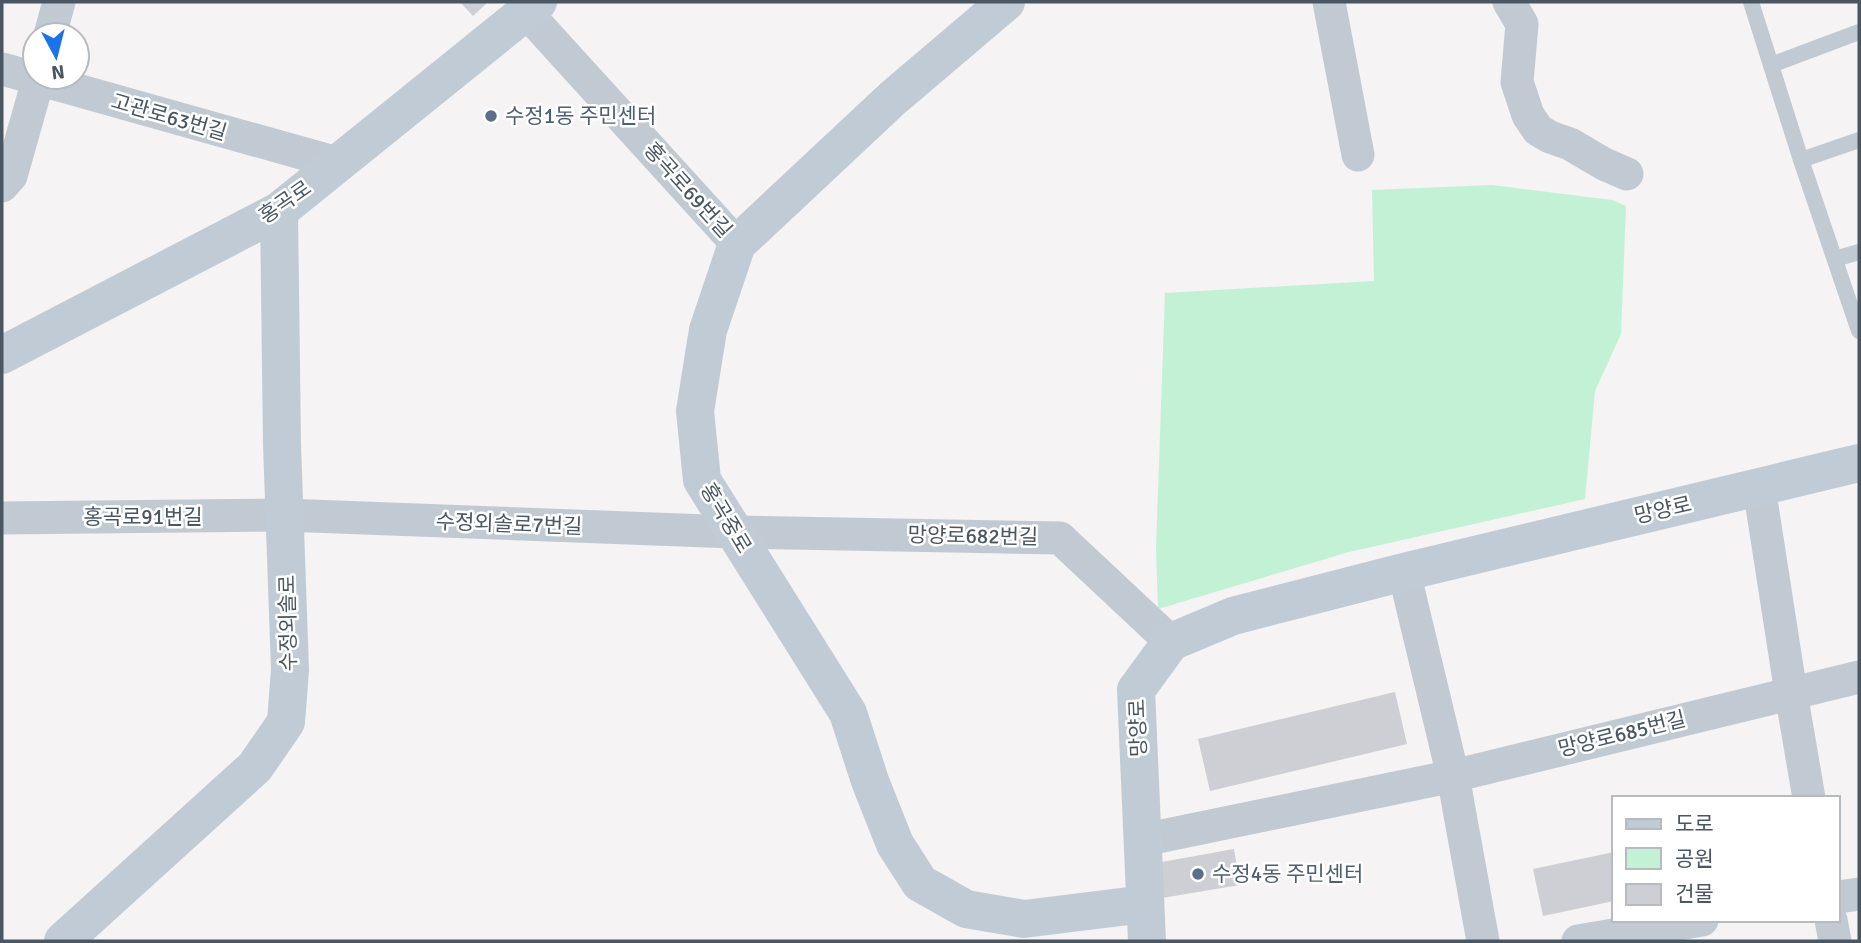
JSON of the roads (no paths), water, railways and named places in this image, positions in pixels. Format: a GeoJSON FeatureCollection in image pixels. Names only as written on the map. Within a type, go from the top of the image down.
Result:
{"type":"FeatureCollection","features":[{"type":"Feature","properties":{"kind":"street"},"geometry":{"type":"LineString","coordinates":[[54,21],[59,2]]}},
{"type":"Feature","properties":{"kind":"street","name":"홍곡중로"},"geometry":{"type":"LineString","coordinates":[[1006,2],[893,98],[737,244],[708,330],[695,411],[702,480],[848,713],[870,781],[895,844],[920,883],[966,909],[1024,919],[1145,904]]}},
{"type":"Feature","properties":{"kind":"street"},"geometry":{"type":"LineString","coordinates":[[1329,2],[1358,155]]}},
{"type":"Feature","properties":{"kind":"street"},"geometry":{"type":"LineString","coordinates":[[1509,2],[1522,24],[1517,82],[1528,116],[1538,131],[1570,144],[1627,174]]}},
{"type":"Feature","properties":{"kind":"street","name":"홍곡로69번길"},"geometry":{"type":"LineString","coordinates":[[532,7],[737,244]]}},
{"type":"Feature","properties":{"kind":"street","name":"홍곡로"},"geometry":{"type":"LineString","coordinates":[[2,355],[279,211],[532,7]]}},
{"type":"Feature","properties":{"kind":"street","name":"고관로63번길"},"geometry":{"type":"LineString","coordinates":[[2,69],[21,74]]}},
{"type":"Feature","properties":{"kind":"street"},"geometry":{"type":"LineString","coordinates":[[2,186],[11,176],[34,91]]}},
{"type":"Feature","properties":{"kind":"street","name":"고관로63번길"},"geometry":{"type":"LineString","coordinates":[[84,91],[338,163]]}},
{"type":"Feature","properties":{"kind":"street","name":"수정외솔로"},"geometry":{"type":"LineString","coordinates":[[63,941],[255,767],[286,722],[290,670],[282,444],[279,211]]}},
{"type":"Feature","properties":{"kind":"street","name":"망양로"},"geometry":{"type":"LineString","coordinates":[[1147,941],[1136,690],[1171,642],[1233,615],[1859,463]]}},
{"type":"Feature","properties":{"kind":"street"},"geometry":{"type":"LineString","coordinates":[[1759,487],[1810,796]]}},
{"type":"Feature","properties":{"kind":"street","name":"홍곡로91번길"},"geometry":{"type":"LineString","coordinates":[[2,518],[284,515]]}},
{"type":"Feature","properties":{"kind":"street","name":"수정외솔로7번길"},"geometry":{"type":"LineString","coordinates":[[284,515],[734,532]]}},
{"type":"Feature","properties":{"kind":"street","name":"망양로682번길"},"geometry":{"type":"LineString","coordinates":[[734,532],[1060,538],[1171,642]]}},
{"type":"Feature","properties":{"kind":"street"},"geometry":{"type":"LineString","coordinates":[[1404,572],[1453,776],[1483,941]]}},
{"type":"Feature","properties":{"kind":"street","name":"망양로685번길"},"geometry":{"type":"LineString","coordinates":[[1143,840],[1453,776],[1859,677]]}},
{"type":"Feature","properties":{"kind":"street"},"geometry":{"type":"LineString","coordinates":[[1840,897],[1859,894]]}},
{"type":"Feature","properties":{"kind":"street"},"geometry":{"type":"LineString","coordinates":[[1578,941],[1690,922]]}},
{"type":"Feature","properties":{"kind":"street"},"geometry":{"type":"LineString","coordinates":[[1831,922],[1835,941]]}},
{"type":"Feature","properties":{"kind":"lane"},"geometry":{"type":"LineString","coordinates":[[1751,2],[1859,331]]}},
{"type":"Feature","properties":{"kind":"lane"},"geometry":{"type":"LineString","coordinates":[[1772,65],[1859,32]]}},
{"type":"Feature","properties":{"kind":"lane"},"geometry":{"type":"LineString","coordinates":[[1801,160],[1859,140]]}},
{"type":"Feature","properties":{"kind":"lane"},"geometry":{"type":"LineString","coordinates":[[1835,259],[1859,252]]}},
{"type":"Feature","properties":{"kind":"place","name":"수정1동 주민센터"},"geometry":{"type":"Point","coordinates":[491,116]}},
{"type":"Feature","properties":{"kind":"place","name":"수정4동 주민센터"},"geometry":{"type":"Point","coordinates":[1198,874]}}]}
